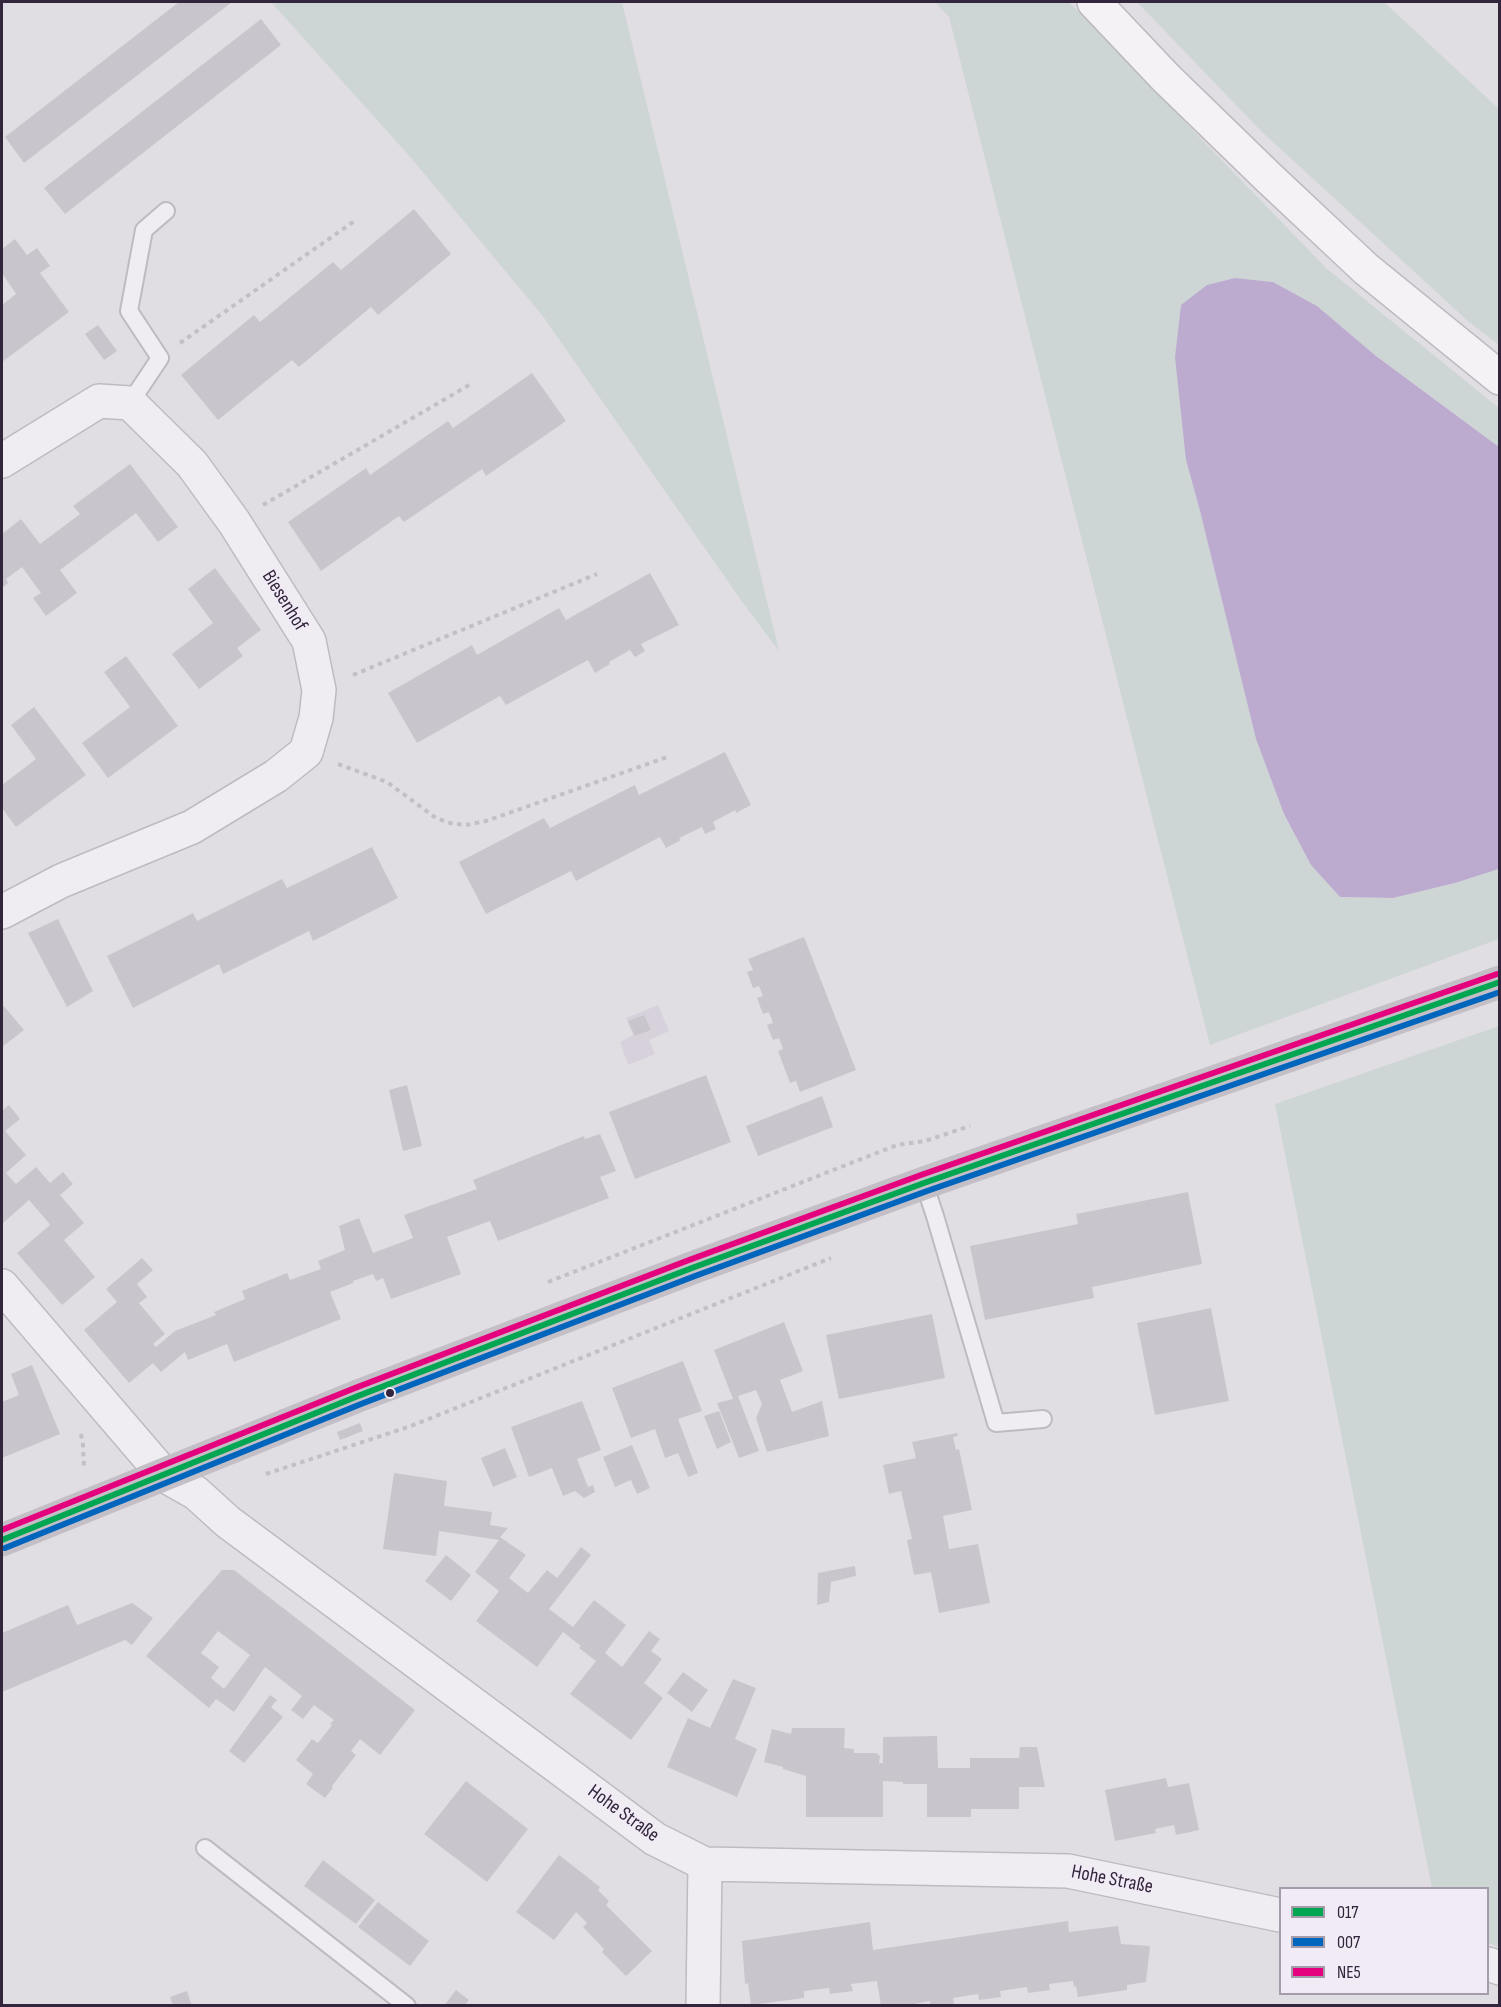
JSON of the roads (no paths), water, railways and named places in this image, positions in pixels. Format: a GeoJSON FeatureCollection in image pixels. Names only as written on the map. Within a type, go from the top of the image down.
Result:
{"type":"FeatureCollection","features":[{"type":"Feature","properties":{"kind":"main road"},"geometry":{"type":"LineString","coordinates":[[1094,2],[1166,78],[1366,269],[1486,364],[1500,378]]}},
{"type":"Feature","properties":{"kind":"street"},"geometry":{"type":"LineString","coordinates":[[2,461],[99,401],[130,403]]}},
{"type":"Feature","properties":{"kind":"street","name":"Biesenhof"},"geometry":{"type":"LineString","coordinates":[[2,912],[61,881],[192,827],[276,776],[306,752],[316,718],[319,690],[309,640],[234,522],[192,464],[130,403]]}},
{"type":"Feature","properties":{"kind":"street"},"geometry":{"type":"LineString","coordinates":[[2,1540],[358,1396],[692,1268],[924,1183],[1500,982]]}},
{"type":"Feature","properties":{"kind":"street","name":"Hohe Straße"},"geometry":{"type":"LineString","coordinates":[[2,1286],[164,1475],[196,1493],[228,1522],[656,1839],[705,1864],[1068,1870],[1279,1915]]}},
{"type":"Feature","properties":{"kind":"street"},"geometry":{"type":"LineString","coordinates":[[703,2006],[705,1864]]}},
{"type":"Feature","properties":{"kind":"lane"},"geometry":{"type":"LineString","coordinates":[[130,403],[160,358],[129,311],[144,230],[166,212]]}},
{"type":"Feature","properties":{"kind":"lane"},"geometry":{"type":"LineString","coordinates":[[924,1183],[996,1423],[1043,1419]]}},
{"type":"Feature","properties":{"kind":"lane"},"geometry":{"type":"LineString","coordinates":[[205,1848],[407,2006]]}}]}
